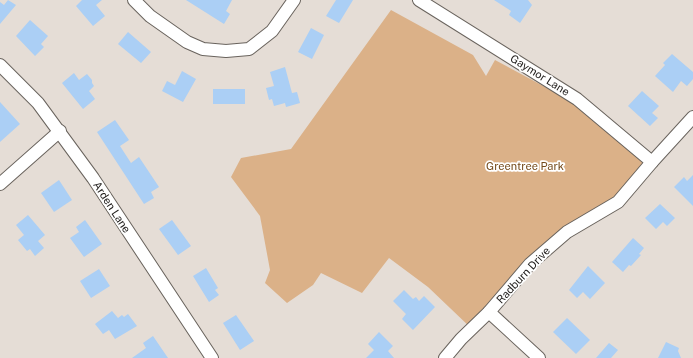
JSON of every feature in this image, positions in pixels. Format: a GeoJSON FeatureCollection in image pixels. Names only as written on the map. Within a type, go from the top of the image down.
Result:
{"type":"FeatureCollection","features":[{"type":"Feature","properties":{"kind":"street"},"geometry":{"type":"LineString","coordinates":[[134,0],[150,16],[187,42],[203,49],[226,51],[249,49],[272,31],[294,0]]}},
{"type":"Feature","properties":{"kind":"street","name":"Gaymor Lane"},"geometry":{"type":"LineString","coordinates":[[419,0],[577,99],[652,162]]}},
{"type":"Feature","properties":{"kind":"street","name":"Arden Lane"},"geometry":{"type":"LineString","coordinates":[[0,65],[38,103],[60,131],[93,178],[212,358]]}},
{"type":"Feature","properties":{"kind":"street","name":"Radburn Drive"},"geometry":{"type":"LineString","coordinates":[[445,358],[489,312],[530,264],[567,232],[618,202],[693,117]]}},
{"type":"Feature","properties":{"kind":"street"},"geometry":{"type":"LineString","coordinates":[[0,184],[60,131]]}},
{"type":"Feature","properties":{"kind":"street"},"geometry":{"type":"LineString","coordinates":[[489,312],[539,358]]}},
{"type":"Feature","properties":{"kind":"green space","name":"Greentree Park"},"geometry":{"type":"Polygon","coordinates":[[[391,10],[473,55],[486,76],[495,60],[573,102],[646,162],[618,202],[567,232],[472,329],[428,287],[389,258],[362,293],[321,273],[313,285],[287,303],[265,283],[270,270],[260,216],[231,177],[241,158],[291,149],[391,10]]]}},
{"type":"Feature","properties":{"kind":"building"},"geometry":{"type":"Polygon","coordinates":[[[8,0],[16,5],[0,24],[0,2],[4,5],[8,0]]]}},
{"type":"Feature","properties":{"kind":"building"},"geometry":{"type":"Polygon","coordinates":[[[82,0],[102,0],[96,5],[105,16],[93,26],[76,6],[82,0]]]}},
{"type":"Feature","properties":{"kind":"building"},"geometry":{"type":"Polygon","coordinates":[[[186,0],[232,0],[226,11],[230,14],[224,24],[186,0]]]}},
{"type":"Feature","properties":{"kind":"building"},"geometry":{"type":"Polygon","coordinates":[[[336,0],[353,0],[339,23],[326,16],[336,0]]]}},
{"type":"Feature","properties":{"kind":"building"},"geometry":{"type":"Polygon","coordinates":[[[494,0],[528,0],[532,5],[520,23],[509,15],[511,11],[494,0]]]}},
{"type":"Feature","properties":{"kind":"building"},"geometry":{"type":"Polygon","coordinates":[[[30,20],[48,36],[41,44],[44,47],[35,56],[16,36],[30,20]]]}},
{"type":"Feature","properties":{"kind":"building"},"geometry":{"type":"Polygon","coordinates":[[[311,28],[324,35],[312,59],[298,52],[311,28]]]}},
{"type":"Feature","properties":{"kind":"building"},"geometry":{"type":"Polygon","coordinates":[[[128,32],[151,52],[141,63],[118,44],[128,32]]]}},
{"type":"Feature","properties":{"kind":"building"},"geometry":{"type":"Polygon","coordinates":[[[672,54],[693,72],[693,79],[687,86],[681,81],[673,92],[655,76],[665,65],[663,63],[672,54]]]}},
{"type":"Feature","properties":{"kind":"building"},"geometry":{"type":"Polygon","coordinates":[[[285,67],[292,93],[297,92],[300,103],[286,107],[285,103],[274,106],[272,99],[269,100],[266,88],[274,86],[270,72],[285,67]]]}},
{"type":"Feature","properties":{"kind":"building"},"geometry":{"type":"Polygon","coordinates":[[[182,71],[196,79],[183,102],[162,91],[167,81],[175,85],[182,71]]]}},
{"type":"Feature","properties":{"kind":"building"},"geometry":{"type":"Polygon","coordinates":[[[74,73],[79,80],[87,74],[92,80],[94,86],[89,91],[95,99],[83,109],[62,83],[74,73]]]}},
{"type":"Feature","properties":{"kind":"building"},"geometry":{"type":"Polygon","coordinates":[[[213,89],[245,89],[245,104],[213,104],[213,89]]]}},
{"type":"Feature","properties":{"kind":"building"},"geometry":{"type":"Polygon","coordinates":[[[642,91],[659,106],[652,113],[658,118],[650,126],[628,106],[642,91]]]}},
{"type":"Feature","properties":{"kind":"building"},"geometry":{"type":"Polygon","coordinates":[[[0,102],[20,124],[0,142],[0,102]]]}},
{"type":"Feature","properties":{"kind":"building"},"geometry":{"type":"Polygon","coordinates":[[[115,120],[129,140],[120,146],[131,163],[139,157],[159,187],[151,192],[154,198],[144,204],[97,132],[115,120]]]}},
{"type":"Feature","properties":{"kind":"building"},"geometry":{"type":"Polygon","coordinates":[[[693,175],[693,206],[674,187],[684,177],[687,181],[693,175]]]}},
{"type":"Feature","properties":{"kind":"building"},"geometry":{"type":"Polygon","coordinates":[[[59,180],[72,200],[54,212],[41,193],[59,180]]]}},
{"type":"Feature","properties":{"kind":"building"},"geometry":{"type":"Polygon","coordinates":[[[660,204],[675,218],[667,226],[663,222],[656,229],[645,218],[660,204]]]}},
{"type":"Feature","properties":{"kind":"building"},"geometry":{"type":"Polygon","coordinates":[[[28,215],[45,235],[38,241],[44,248],[35,256],[30,249],[27,251],[18,240],[24,235],[16,225],[28,215]]]}},
{"type":"Feature","properties":{"kind":"building"},"geometry":{"type":"Polygon","coordinates":[[[85,220],[102,244],[84,257],[70,238],[79,232],[76,227],[85,220]]]}},
{"type":"Feature","properties":{"kind":"building"},"geometry":{"type":"Polygon","coordinates":[[[172,220],[191,246],[178,255],[159,229],[172,220]]]}},
{"type":"Feature","properties":{"kind":"building"},"geometry":{"type":"Polygon","coordinates":[[[633,238],[644,248],[639,254],[641,255],[623,272],[612,262],[633,238]]]}},
{"type":"Feature","properties":{"kind":"building"},"geometry":{"type":"Polygon","coordinates":[[[588,266],[605,283],[590,299],[583,292],[577,298],[569,290],[588,266]]]}},
{"type":"Feature","properties":{"kind":"building"},"geometry":{"type":"Polygon","coordinates":[[[206,268],[218,288],[215,290],[219,295],[209,302],[193,276],[206,268]]]}},
{"type":"Feature","properties":{"kind":"building"},"geometry":{"type":"Polygon","coordinates":[[[99,269],[110,286],[91,298],[80,281],[99,269]]]}},
{"type":"Feature","properties":{"kind":"building"},"geometry":{"type":"Polygon","coordinates":[[[404,290],[413,299],[416,297],[419,301],[424,296],[435,307],[413,330],[402,319],[406,314],[393,301],[404,290]]]}},
{"type":"Feature","properties":{"kind":"building"},"geometry":{"type":"Polygon","coordinates":[[[112,311],[118,318],[122,315],[124,317],[128,314],[137,326],[115,339],[109,330],[103,334],[95,324],[112,311]]]}},
{"type":"Feature","properties":{"kind":"building"},"geometry":{"type":"Polygon","coordinates":[[[236,315],[254,341],[240,350],[223,323],[236,315]]]}},
{"type":"Feature","properties":{"kind":"building"},"geometry":{"type":"Polygon","coordinates":[[[567,318],[590,340],[576,354],[553,332],[567,318]]]}},
{"type":"Feature","properties":{"kind":"building"},"geometry":{"type":"Polygon","coordinates":[[[379,332],[393,346],[388,351],[394,358],[366,358],[374,350],[368,344],[379,332]]]}},
{"type":"Feature","properties":{"kind":"building"},"geometry":{"type":"Polygon","coordinates":[[[153,336],[168,358],[132,358],[146,348],[143,343],[153,336]]]}},
{"type":"Feature","properties":{"kind":"building"},"geometry":{"type":"Polygon","coordinates":[[[666,342],[679,348],[678,351],[681,358],[658,358],[666,342]]]}},
{"type":"Feature","properties":{"kind":"building"},"geometry":{"type":"Polygon","coordinates":[[[609,343],[618,350],[611,358],[596,358],[609,343]]]}}]}
